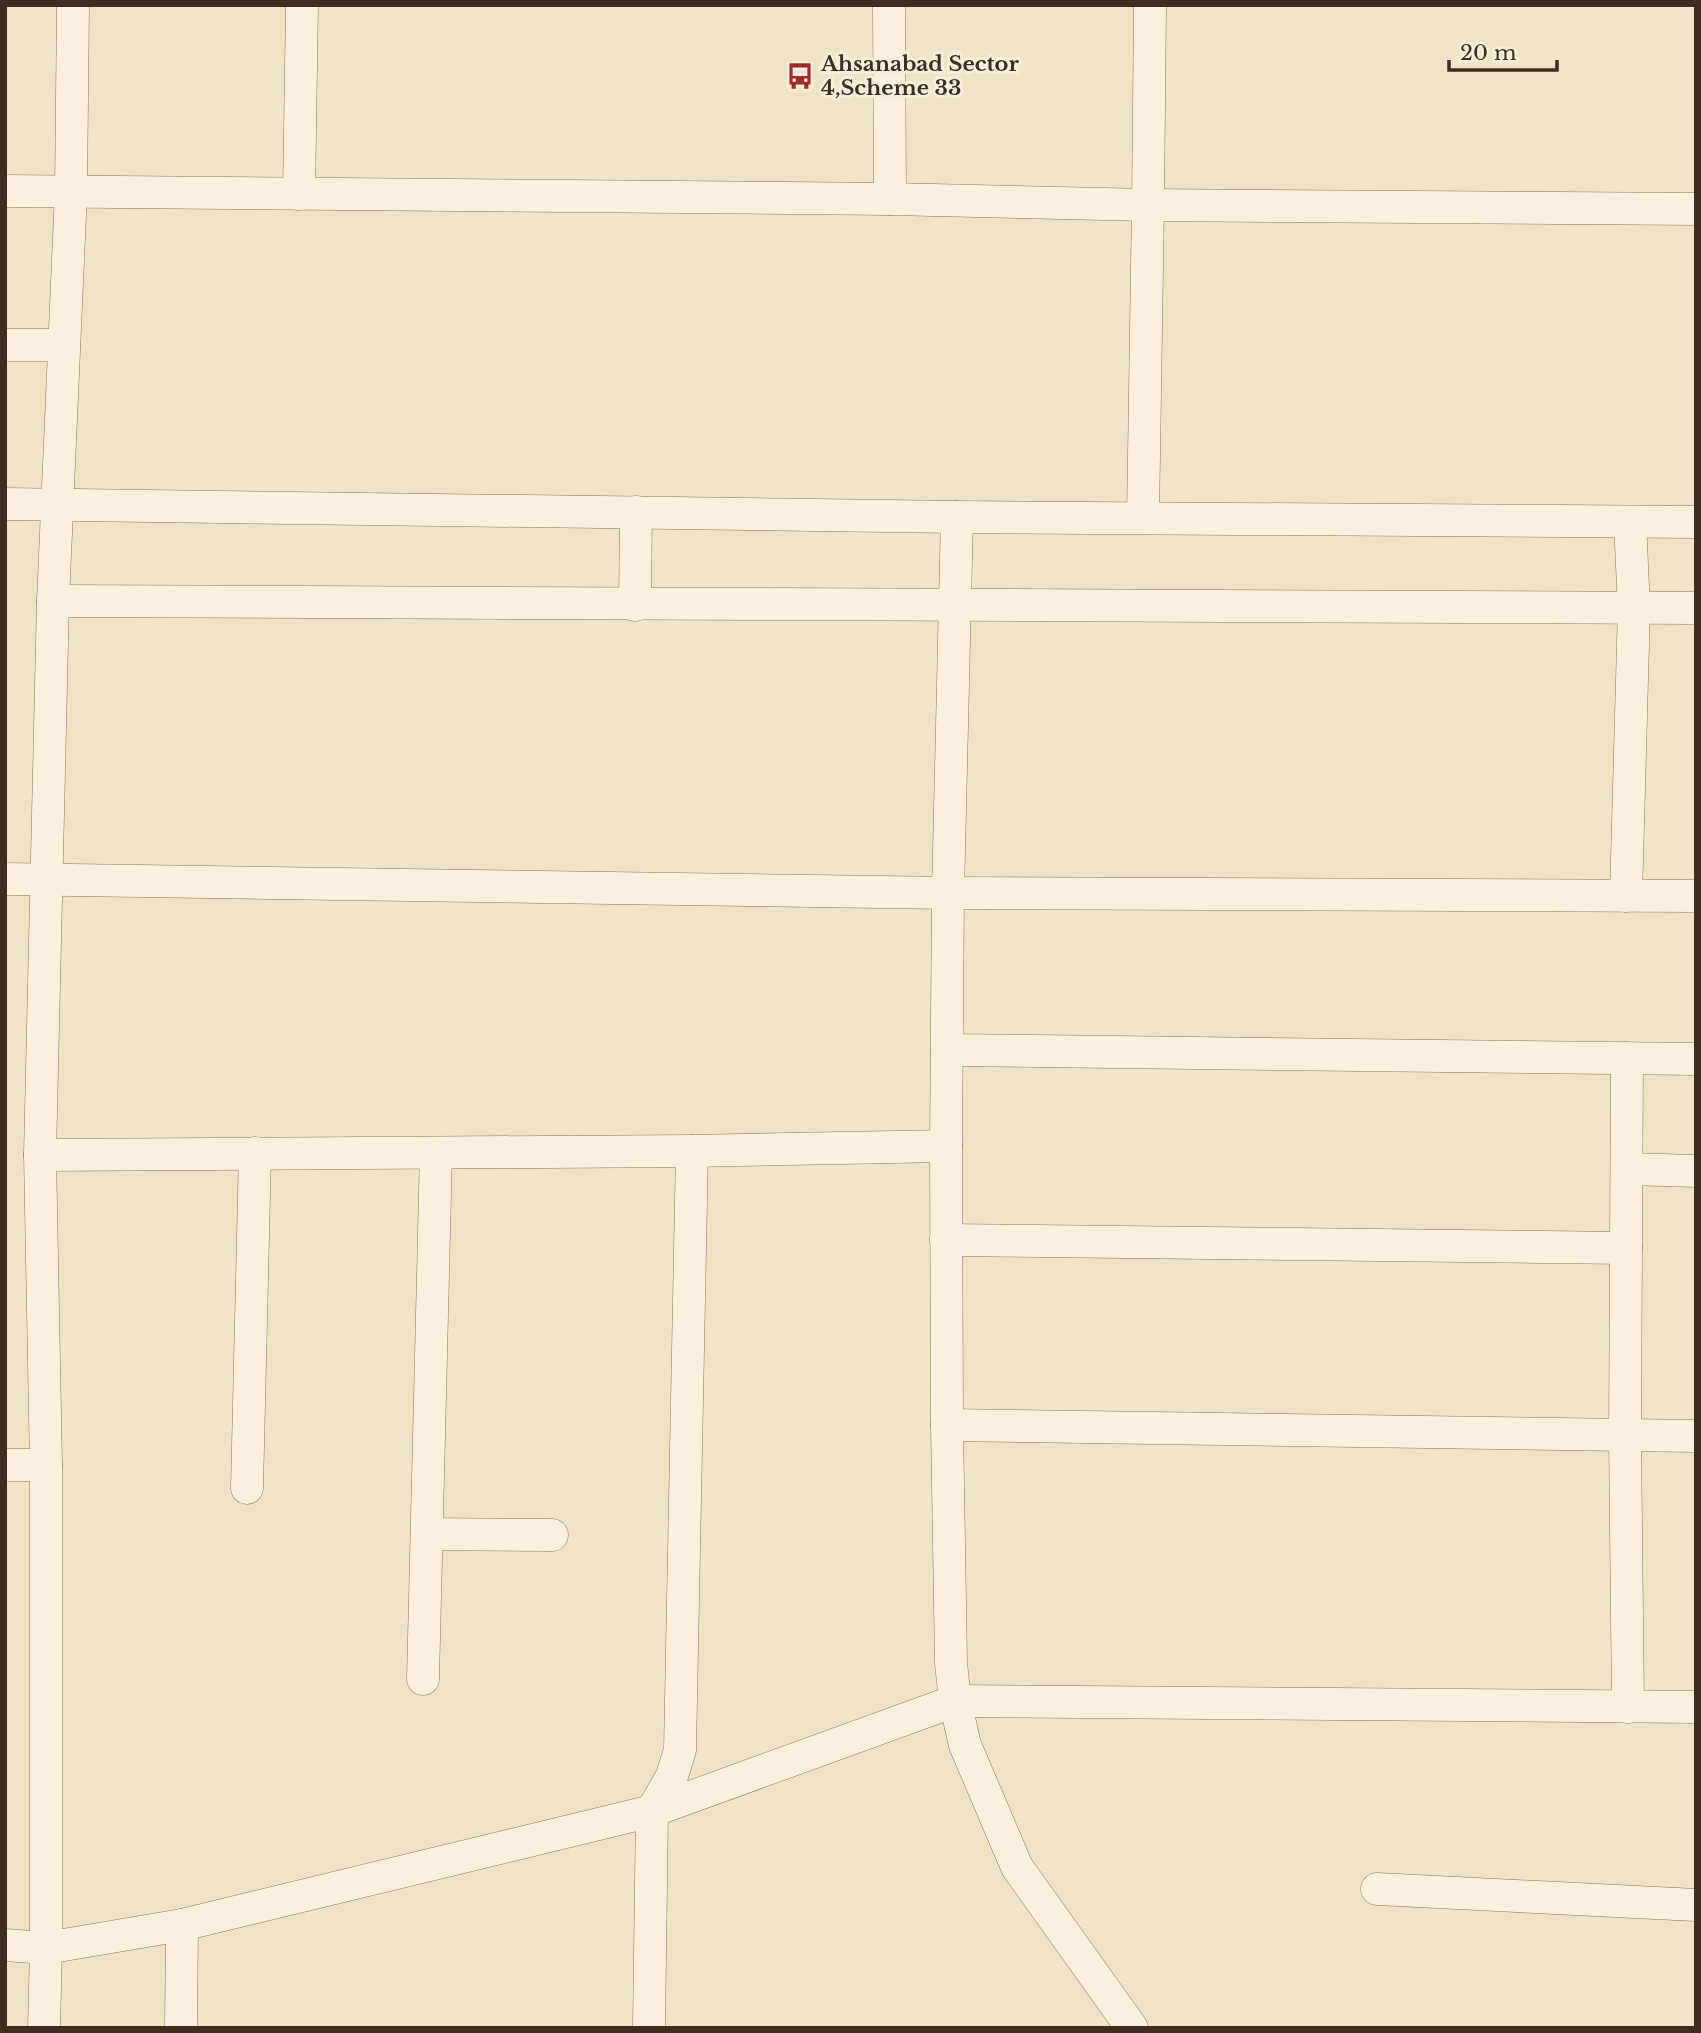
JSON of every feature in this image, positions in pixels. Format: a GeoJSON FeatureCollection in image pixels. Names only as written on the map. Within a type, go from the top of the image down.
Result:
{"type":"FeatureCollection","features":[{"type":"Feature","properties":{"kind":"street"},"geometry":{"type":"LineString","coordinates":[[44,2028],[46,1465],[40,1155],[53,601],[71,192],[73,5]]}},
{"type":"Feature","properties":{"kind":"street"},"geometry":{"type":"LineString","coordinates":[[299,194],[302,5]]}},
{"type":"Feature","properties":{"kind":"street"},"geometry":{"type":"LineString","coordinates":[[889,5],[890,199]]}},
{"type":"Feature","properties":{"kind":"street"},"geometry":{"type":"LineString","coordinates":[[1143,518],[1150,5]]}},
{"type":"Feature","properties":{"kind":"street"},"geometry":{"type":"LineString","coordinates":[[5,191],[1696,209]]}},
{"type":"Feature","properties":{"kind":"street"},"geometry":{"type":"LineString","coordinates":[[5,345],[64,345]]}},
{"type":"Feature","properties":{"kind":"street"},"geometry":{"type":"LineString","coordinates":[[5,503],[957,517],[1696,522]]}},
{"type":"Feature","properties":{"kind":"street"},"geometry":{"type":"LineString","coordinates":[[635,605],[636,512]]}},
{"type":"Feature","properties":{"kind":"street"},"geometry":{"type":"LineString","coordinates":[[957,517],[948,893],[946,1146],[947,1425],[951,1663],[955,1701],[965,1745],[1017,1867],[1132,2028]]}},
{"type":"Feature","properties":{"kind":"street"},"geometry":{"type":"LineString","coordinates":[[1626,896],[1634,608],[1630,522]]}},
{"type":"Feature","properties":{"kind":"street"},"geometry":{"type":"LineString","coordinates":[[53,601],[955,607],[1696,608]]}},
{"type":"Feature","properties":{"kind":"street"},"geometry":{"type":"LineString","coordinates":[[5,880],[948,893],[1696,896]]}},
{"type":"Feature","properties":{"kind":"street"},"geometry":{"type":"LineString","coordinates":[[947,1051],[1696,1059]]}},
{"type":"Feature","properties":{"kind":"street"},"geometry":{"type":"LineString","coordinates":[[1627,1058],[1625,1436],[1628,1707]]}},
{"type":"Feature","properties":{"kind":"street"},"geometry":{"type":"LineString","coordinates":[[40,1155],[692,1151],[946,1146]]}},
{"type":"Feature","properties":{"kind":"street"},"geometry":{"type":"LineString","coordinates":[[649,2028],[652,1811],[672,1776],[680,1750],[692,1151]]}},
{"type":"Feature","properties":{"kind":"street"},"geometry":{"type":"LineString","coordinates":[[247,1488],[255,1153]]}},
{"type":"Feature","properties":{"kind":"street"},"geometry":{"type":"LineString","coordinates":[[423,1679],[436,1153]]}},
{"type":"Feature","properties":{"kind":"street"},"geometry":{"type":"LineString","coordinates":[[1628,1169],[1696,1171]]}},
{"type":"Feature","properties":{"kind":"street"},"geometry":{"type":"LineString","coordinates":[[946,1240],[1626,1248]]}},
{"type":"Feature","properties":{"kind":"street"},"geometry":{"type":"LineString","coordinates":[[947,1425],[1696,1436]]}},
{"type":"Feature","properties":{"kind":"street"},"geometry":{"type":"LineString","coordinates":[[5,1465],[46,1465]]}},
{"type":"Feature","properties":{"kind":"street"},"geometry":{"type":"LineString","coordinates":[[427,1534],[552,1535]]}},
{"type":"Feature","properties":{"kind":"street"},"geometry":{"type":"LineString","coordinates":[[5,1945],[46,1948],[182,1925],[652,1811],[955,1701],[1696,1707]]}},
{"type":"Feature","properties":{"kind":"street"},"geometry":{"type":"LineString","coordinates":[[1377,1889],[1696,1905]]}},
{"type":"Feature","properties":{"kind":"street"},"geometry":{"type":"LineString","coordinates":[[181,2028],[182,1925]]}},
{"type":"Feature","properties":{"kind":"place","name":"Ahsanabad Sector 4,Scheme 33"},"geometry":{"type":"Point","coordinates":[800,76]}}]}
